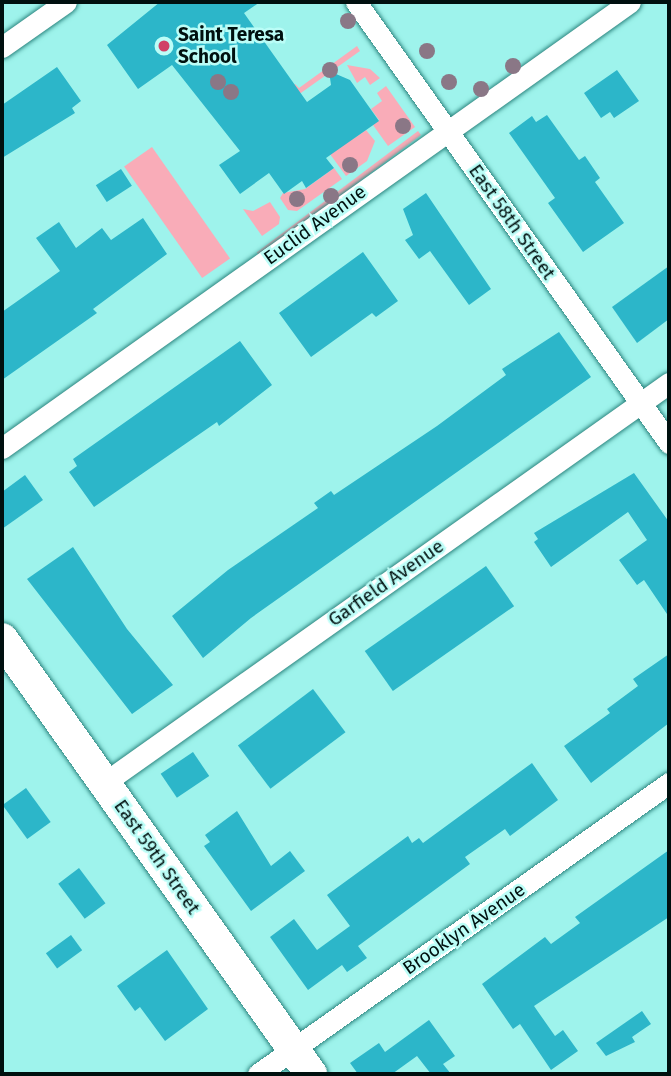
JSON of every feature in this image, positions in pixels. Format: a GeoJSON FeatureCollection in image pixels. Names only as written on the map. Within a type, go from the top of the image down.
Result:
{"type":"FeatureCollection","features":[{"type":"Feature","properties":{"kind":"street"},"geometry":{"type":"LineString","coordinates":[[2,47],[66,2]]}},
{"type":"Feature","properties":{"kind":"street","name":"East 58th Street"},"geometry":{"type":"LineString","coordinates":[[356,2],[669,443]]}},
{"type":"Feature","properties":{"kind":"street","name":"Euclid Avenue"},"geometry":{"type":"LineString","coordinates":[[2,448],[630,2]]}},
{"type":"Feature","properties":{"kind":"street","name":"Garfield Avenue"},"geometry":{"type":"LineString","coordinates":[[104,783],[669,383]]}},
{"type":"Feature","properties":{"kind":"street","name":"East 59th Street"},"geometry":{"type":"LineString","coordinates":[[2,639],[312,1074]]}},
{"type":"Feature","properties":{"kind":"street","name":"Brooklyn Avenue"},"geometry":{"type":"LineString","coordinates":[[258,1074],[669,783]]}},
{"type":"Feature","properties":{"kind":"shaded area"},"geometry":{"type":"Polygon","coordinates":[[[357,46],[360,51],[267,117],[267,104],[295,84],[299,88],[357,46]]]}},
{"type":"Feature","properties":{"kind":"shaded area"},"geometry":{"type":"Polygon","coordinates":[[[347,65],[370,69],[380,78],[370,85],[365,77],[357,83],[347,65]]]}},
{"type":"Feature","properties":{"kind":"shaded area"},"geometry":{"type":"Polygon","coordinates":[[[386,86],[415,127],[388,146],[373,125],[379,120],[371,109],[382,101],[377,93],[386,86]]]}},
{"type":"Feature","properties":{"kind":"shaded area"},"geometry":{"type":"Polygon","coordinates":[[[366,130],[375,141],[367,161],[346,176],[327,150],[349,135],[353,139],[366,130]]]}},
{"type":"Feature","properties":{"kind":"shaded area"},"geometry":{"type":"Polygon","coordinates":[[[418,131],[421,135],[260,257],[257,253],[418,131]]]}},
{"type":"Feature","properties":{"kind":"shaded area"},"geometry":{"type":"Polygon","coordinates":[[[152,147],[230,258],[202,278],[124,167],[152,147]]]}},
{"type":"Feature","properties":{"kind":"shaded area"},"geometry":{"type":"Polygon","coordinates":[[[334,168],[342,179],[297,211],[288,210],[280,198],[283,193],[305,189],[334,168]]]}},
{"type":"Feature","properties":{"kind":"shaded area"},"geometry":{"type":"Polygon","coordinates":[[[270,202],[280,217],[279,224],[262,236],[243,209],[253,211],[270,202]]]}},
{"type":"Feature","properties":{"kind":"building"},"geometry":{"type":"Polygon","coordinates":[[[160,2],[260,2],[244,13],[307,102],[331,85],[329,71],[350,80],[379,121],[326,158],[334,168],[306,188],[302,181],[284,194],[269,173],[240,194],[219,165],[240,151],[172,65],[138,89],[107,45],[160,2]]]}},
{"type":"Feature","properties":{"kind":"building"},"geometry":{"type":"Polygon","coordinates":[[[57,67],[81,101],[72,108],[75,113],[2,158],[2,105],[57,67]]]}},
{"type":"Feature","properties":{"kind":"building"},"geometry":{"type":"Polygon","coordinates":[[[617,70],[639,101],[614,118],[610,112],[601,118],[584,93],[617,70]]]}},
{"type":"Feature","properties":{"kind":"building"},"geometry":{"type":"Polygon","coordinates":[[[547,115],[579,160],[585,156],[600,178],[595,182],[624,223],[583,252],[548,203],[555,198],[509,133],[532,116],[536,122],[547,115]]]}},
{"type":"Feature","properties":{"kind":"building"},"geometry":{"type":"Polygon","coordinates":[[[121,169],[132,186],[107,202],[96,185],[121,169]]]}},
{"type":"Feature","properties":{"kind":"building"},"geometry":{"type":"Polygon","coordinates":[[[426,193],[491,289],[469,305],[430,251],[419,259],[405,240],[413,235],[403,209],[426,193]]]}},
{"type":"Feature","properties":{"kind":"building"},"geometry":{"type":"Polygon","coordinates":[[[143,218],[167,254],[93,309],[97,313],[2,380],[2,312],[60,271],[36,238],[59,222],[76,248],[102,228],[111,240],[143,218]]]}},
{"type":"Feature","properties":{"kind":"building"},"geometry":{"type":"Polygon","coordinates":[[[363,252],[398,301],[376,317],[372,313],[311,357],[279,313],[363,252]]]}},
{"type":"Feature","properties":{"kind":"building"},"geometry":{"type":"Polygon","coordinates":[[[669,266],[669,319],[637,343],[612,307],[669,266]]]}},
{"type":"Feature","properties":{"kind":"building"},"geometry":{"type":"Polygon","coordinates":[[[559,332],[591,377],[251,618],[203,658],[172,616],[228,570],[318,508],[314,503],[331,491],[334,495],[437,426],[506,375],[502,369],[559,332]]]}},
{"type":"Feature","properties":{"kind":"building"},"geometry":{"type":"Polygon","coordinates":[[[240,341],[272,385],[219,426],[217,422],[94,507],[69,472],[77,466],[73,459],[240,341]]]}},
{"type":"Feature","properties":{"kind":"building"},"geometry":{"type":"Polygon","coordinates":[[[634,473],[669,522],[669,617],[644,580],[637,585],[619,560],[647,540],[628,512],[551,567],[534,542],[538,539],[534,533],[634,473]]]}},
{"type":"Feature","properties":{"kind":"building"},"geometry":{"type":"Polygon","coordinates":[[[25,475],[43,500],[2,529],[2,492],[25,475]]]}},
{"type":"Feature","properties":{"kind":"building"},"geometry":{"type":"Polygon","coordinates":[[[73,547],[127,629],[173,685],[132,714],[27,579],[73,547]]]}},
{"type":"Feature","properties":{"kind":"building"},"geometry":{"type":"Polygon","coordinates":[[[486,566],[514,606],[393,691],[365,651],[486,566]]]}},
{"type":"Feature","properties":{"kind":"building"},"geometry":{"type":"Polygon","coordinates":[[[669,654],[669,723],[591,783],[564,746],[610,713],[607,709],[638,686],[633,679],[669,654]]]}},
{"type":"Feature","properties":{"kind":"building"},"geometry":{"type":"Polygon","coordinates":[[[313,689],[345,732],[270,789],[238,746],[313,689]]]}},
{"type":"Feature","properties":{"kind":"building"},"geometry":{"type":"Polygon","coordinates":[[[193,752],[209,776],[177,798],[161,774],[193,752]]]}},
{"type":"Feature","properties":{"kind":"building"},"geometry":{"type":"Polygon","coordinates":[[[532,763],[558,800],[510,836],[505,829],[465,857],[470,864],[358,946],[367,958],[347,972],[342,965],[308,990],[270,937],[294,919],[317,950],[350,926],[327,895],[408,836],[412,843],[419,838],[423,843],[532,763]]]}},
{"type":"Feature","properties":{"kind":"building"},"geometry":{"type":"Polygon","coordinates":[[[26,788],[51,822],[27,839],[3,805],[26,788]]]}},
{"type":"Feature","properties":{"kind":"building"},"geometry":{"type":"Polygon","coordinates":[[[237,811],[271,866],[290,851],[305,871],[251,911],[204,846],[210,842],[205,835],[237,811]]]}},
{"type":"Feature","properties":{"kind":"building"},"geometry":{"type":"Polygon","coordinates":[[[669,850],[669,917],[534,1006],[555,1036],[563,1030],[578,1051],[551,1070],[520,1024],[513,1029],[482,984],[545,937],[551,944],[580,923],[575,917],[669,850]]]}},
{"type":"Feature","properties":{"kind":"building"},"geometry":{"type":"Polygon","coordinates":[[[79,868],[105,903],[85,919],[58,884],[79,868]]]}},
{"type":"Feature","properties":{"kind":"building"},"geometry":{"type":"Polygon","coordinates":[[[71,935],[82,950],[57,969],[46,953],[71,935]]]}},
{"type":"Feature","properties":{"kind":"building"},"geometry":{"type":"Polygon","coordinates":[[[167,950],[208,1009],[165,1041],[140,1007],[135,1011],[117,986],[167,950]]]}},
{"type":"Feature","properties":{"kind":"building"},"geometry":{"type":"Polygon","coordinates":[[[642,1011],[651,1024],[632,1037],[635,1042],[606,1056],[596,1043],[642,1011]]]}},
{"type":"Feature","properties":{"kind":"building"},"geometry":{"type":"Polygon","coordinates":[[[429,1020],[455,1056],[443,1064],[451,1074],[431,1074],[417,1056],[392,1074],[358,1074],[350,1063],[379,1043],[385,1052],[429,1020]]]}},
{"type":"Feature","properties":{"kind":"place","name":"Saint Teresa School"},"geometry":{"type":"Point","coordinates":[164,46]}}]}
